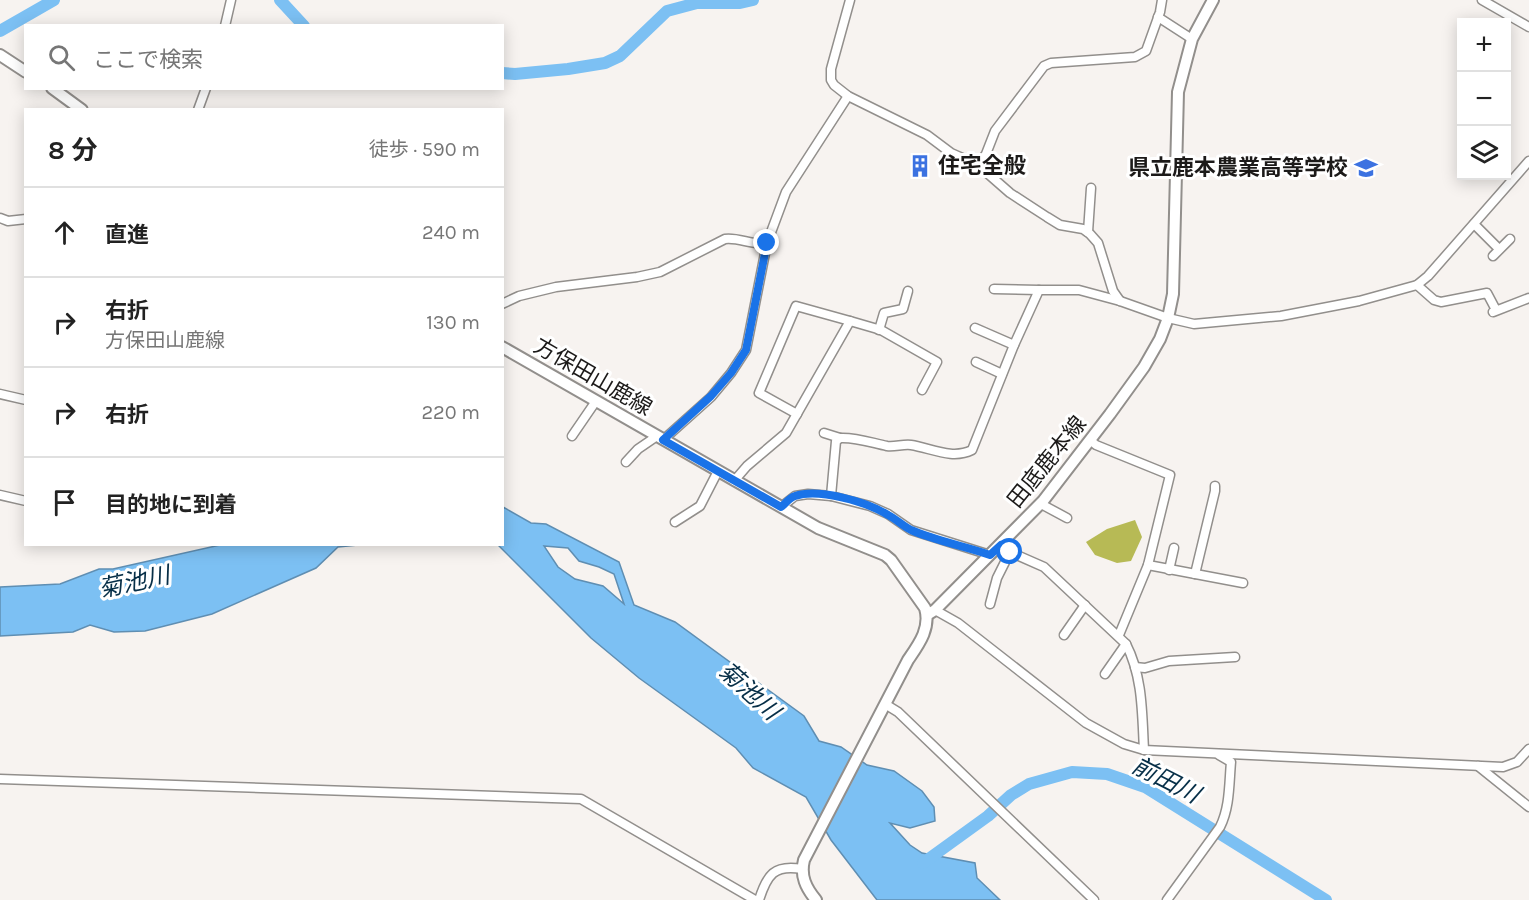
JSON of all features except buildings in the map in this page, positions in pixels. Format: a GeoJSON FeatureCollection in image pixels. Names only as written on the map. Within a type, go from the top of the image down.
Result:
{"type":"FeatureCollection","features":[{"type":"Feature","properties":{"kind":"main road","name":"田底鹿本線"},"geometry":{"type":"LineString","coordinates":[[802,869],[807,852],[924,635],[931,612],[990,555],[1006,549],[1144,367],[1160,339],[1168,318],[1174,276],[1178,92],[1192,39],[1213,0]]}},
{"type":"Feature","properties":{"kind":"main road"},"geometry":{"type":"LineString","coordinates":[[0,55],[24,71]]}},
{"type":"Feature","properties":{"kind":"main road"},"geometry":{"type":"LineString","coordinates":[[55,90],[79,108]]}},
{"type":"Feature","properties":{"kind":"main road","name":"方保田山鹿線"},"geometry":{"type":"LineString","coordinates":[[504,348],[818,528],[885,555],[931,612]]}},
{"type":"Feature","properties":{"kind":"main road"},"geometry":{"type":"LineString","coordinates":[[802,869],[804,881],[816,900]]}},
{"type":"Feature","properties":{"kind":"street"},"geometry":{"type":"LineString","coordinates":[[225,24],[231,0]]}},
{"type":"Feature","properties":{"kind":"street"},"geometry":{"type":"LineString","coordinates":[[850,0],[830,76],[834,85],[848,96],[927,135],[951,153],[978,165],[1011,193],[1060,225],[1088,232],[1098,243],[1113,291],[1120,301]]}},
{"type":"Feature","properties":{"kind":"street"},"geometry":{"type":"LineString","coordinates":[[978,165],[986,154],[995,131],[1044,66],[1061,62],[1136,57],[1146,51],[1162,0]]}},
{"type":"Feature","properties":{"kind":"street"},"geometry":{"type":"LineString","coordinates":[[1482,0],[1529,27]]}},
{"type":"Feature","properties":{"kind":"street"},"geometry":{"type":"LineString","coordinates":[[1158,17],[1192,39]]}},
{"type":"Feature","properties":{"kind":"street"},"geometry":{"type":"LineString","coordinates":[[199,108],[205,90]]}},
{"type":"Feature","properties":{"kind":"street"},"geometry":{"type":"LineString","coordinates":[[626,462],[638,449],[660,438],[711,396],[731,373],[746,350],[767,243],[786,192],[848,96]]}},
{"type":"Feature","properties":{"kind":"street"},"geometry":{"type":"LineString","coordinates":[[994,290],[1079,290],[1194,324],[1281,316],[1359,301],[1417,285],[1428,276],[1529,162]]}},
{"type":"Feature","properties":{"kind":"street"},"geometry":{"type":"LineString","coordinates":[[1088,232],[1091,188]]}},
{"type":"Feature","properties":{"kind":"street"},"geometry":{"type":"LineString","coordinates":[[0,218],[8,221],[24,219]]}},
{"type":"Feature","properties":{"kind":"street"},"geometry":{"type":"LineString","coordinates":[[1474,224],[1496,253],[1510,239]]}},
{"type":"Feature","properties":{"kind":"street"},"geometry":{"type":"LineString","coordinates":[[504,303],[519,296],[556,287],[660,272],[725,239],[767,243]]}},
{"type":"Feature","properties":{"kind":"street"},"geometry":{"type":"LineString","coordinates":[[1417,285],[1434,300],[1441,302],[1487,293],[1495,311],[1529,298]]}},
{"type":"Feature","properties":{"kind":"street"},"geometry":{"type":"LineString","coordinates":[[824,433],[840,438],[891,446],[911,445],[930,451],[964,454],[972,450],[1014,345],[1039,290]]}},
{"type":"Feature","properties":{"kind":"street"},"geometry":{"type":"LineString","coordinates":[[879,330],[884,314],[903,309],[908,291]]}},
{"type":"Feature","properties":{"kind":"street"},"geometry":{"type":"LineString","coordinates":[[797,414],[759,393],[796,306],[879,330],[937,362],[922,390]]}},
{"type":"Feature","properties":{"kind":"street"},"geometry":{"type":"LineString","coordinates":[[734,481],[747,466],[786,433],[849,321]]}},
{"type":"Feature","properties":{"kind":"street"},"geometry":{"type":"LineString","coordinates":[[975,328],[1014,345]]}},
{"type":"Feature","properties":{"kind":"street"},"geometry":{"type":"LineString","coordinates":[[976,362],[1002,374]]}},
{"type":"Feature","properties":{"kind":"street"},"geometry":{"type":"LineString","coordinates":[[0,394],[24,400]]}},
{"type":"Feature","properties":{"kind":"street"},"geometry":{"type":"LineString","coordinates":[[572,436],[597,401]]}},
{"type":"Feature","properties":{"kind":"street"},"geometry":{"type":"LineString","coordinates":[[831,496],[837,441],[840,438]]}},
{"type":"Feature","properties":{"kind":"street"},"geometry":{"type":"LineString","coordinates":[[1090,440],[1096,445],[1170,475],[1148,566],[1119,635]]}},
{"type":"Feature","properties":{"kind":"street"},"geometry":{"type":"LineString","coordinates":[[675,522],[700,506],[717,471]]}},
{"type":"Feature","properties":{"kind":"street"},"geometry":{"type":"LineString","coordinates":[[1195,574],[1215,486]]}},
{"type":"Feature","properties":{"kind":"street"},"geometry":{"type":"LineString","coordinates":[[781,507],[795,496],[808,494],[831,496],[870,506],[888,514],[911,530],[990,555]]}},
{"type":"Feature","properties":{"kind":"street"},"geometry":{"type":"LineString","coordinates":[[0,495],[24,501]]}},
{"type":"Feature","properties":{"kind":"street"},"geometry":{"type":"LineString","coordinates":[[1041,504],[1067,518]]}},
{"type":"Feature","properties":{"kind":"street"},"geometry":{"type":"LineString","coordinates":[[1169,570],[1174,548]]}},
{"type":"Feature","properties":{"kind":"street"},"geometry":{"type":"LineString","coordinates":[[990,604],[1006,549],[1044,567],[1119,635],[1134,659],[1143,712],[1144,750]]}},
{"type":"Feature","properties":{"kind":"street"},"geometry":{"type":"LineString","coordinates":[[1148,566],[1243,583]]}},
{"type":"Feature","properties":{"kind":"street"},"geometry":{"type":"LineString","coordinates":[[1064,635],[1085,605]]}},
{"type":"Feature","properties":{"kind":"street"},"geometry":{"type":"LineString","coordinates":[[931,612],[958,623],[1086,723],[1125,744],[1144,750],[1503,767],[1517,762],[1529,748]]}},
{"type":"Feature","properties":{"kind":"street"},"geometry":{"type":"LineString","coordinates":[[1105,674],[1126,644]]}},
{"type":"Feature","properties":{"kind":"street"},"geometry":{"type":"LineString","coordinates":[[1135,667],[1145,668],[1169,661],[1235,657]]}},
{"type":"Feature","properties":{"kind":"street"},"geometry":{"type":"LineString","coordinates":[[885,704],[898,712],[1094,900]]}},
{"type":"Feature","properties":{"kind":"street"},"geometry":{"type":"LineString","coordinates":[[1167,900],[1225,817],[1231,762],[1217,754]]}},
{"type":"Feature","properties":{"kind":"street"},"geometry":{"type":"LineString","coordinates":[[1478,766],[1529,807]]}},
{"type":"Feature","properties":{"kind":"street"},"geometry":{"type":"LineString","coordinates":[[0,778],[581,799],[757,900],[772,872],[788,866],[802,869]]}},
{"type":"Feature","properties":{"kind":"shaded area"},"geometry":{"type":"Polygon","coordinates":[[[1135,520],[1142,537],[1131,561],[1117,563],[1095,555],[1086,542],[1107,529],[1135,520]]]}},
{"type":"Feature","properties":{"kind":"water","name":"菊池川"},"geometry":{"type":"Polygon","coordinates":[[[504,508],[531,523],[546,524],[619,562],[634,605],[675,622],[804,716],[819,741],[841,747],[867,765],[894,771],[922,791],[934,807],[935,821],[910,828],[890,823],[910,845],[922,853],[975,863],[977,878],[1000,900],[877,900],[831,840],[806,797],[753,768],[736,748],[639,678],[591,638],[499,546],[504,546],[504,508]],[[544,546],[558,567],[575,579],[603,586],[624,604],[614,574],[579,561],[568,548],[544,546]]]}},
{"type":"Feature","properties":{"kind":"water","name":"菊池川"},"geometry":{"type":"Polygon","coordinates":[[[216,546],[348,546],[338,547],[316,568],[212,614],[145,631],[114,632],[90,625],[73,632],[0,636],[0,587],[60,584],[99,569],[113,569],[216,546]]]}},
{"type":"Feature","properties":{"kind":"waterway"},"geometry":{"type":"LineString","coordinates":[[0,31],[54,0]]}},
{"type":"Feature","properties":{"kind":"waterway"},"geometry":{"type":"LineString","coordinates":[[280,0],[302,24]]}},
{"type":"Feature","properties":{"kind":"waterway"},"geometry":{"type":"LineString","coordinates":[[504,73],[568,69],[605,63],[620,56],[667,11],[697,3],[740,3],[753,0]]}},
{"type":"Feature","properties":{"kind":"waterway","name":"前田川"},"geometry":{"type":"LineString","coordinates":[[923,863],[988,816],[1011,795],[1029,784],[1072,772],[1107,774],[1145,787],[1326,900]]}},
{"type":"Feature","properties":{"kind":"place","name":"住宅全般"},"geometry":{"type":"Point","coordinates":[920,166]}},
{"type":"Feature","properties":{"kind":"place","name":"県立鹿本農業高等学校"},"geometry":{"type":"Point","coordinates":[1366,168]}},
{"type":"Feature","properties":{"kind":"route"},"geometry":{"type":"LineString","coordinates":[[767,243],[746,350],[731,373],[711,396],[663,440],[781,507],[795,496],[808,494],[831,496],[870,506],[888,514],[911,530],[990,555],[1001,545],[1010,552]]}}]}
